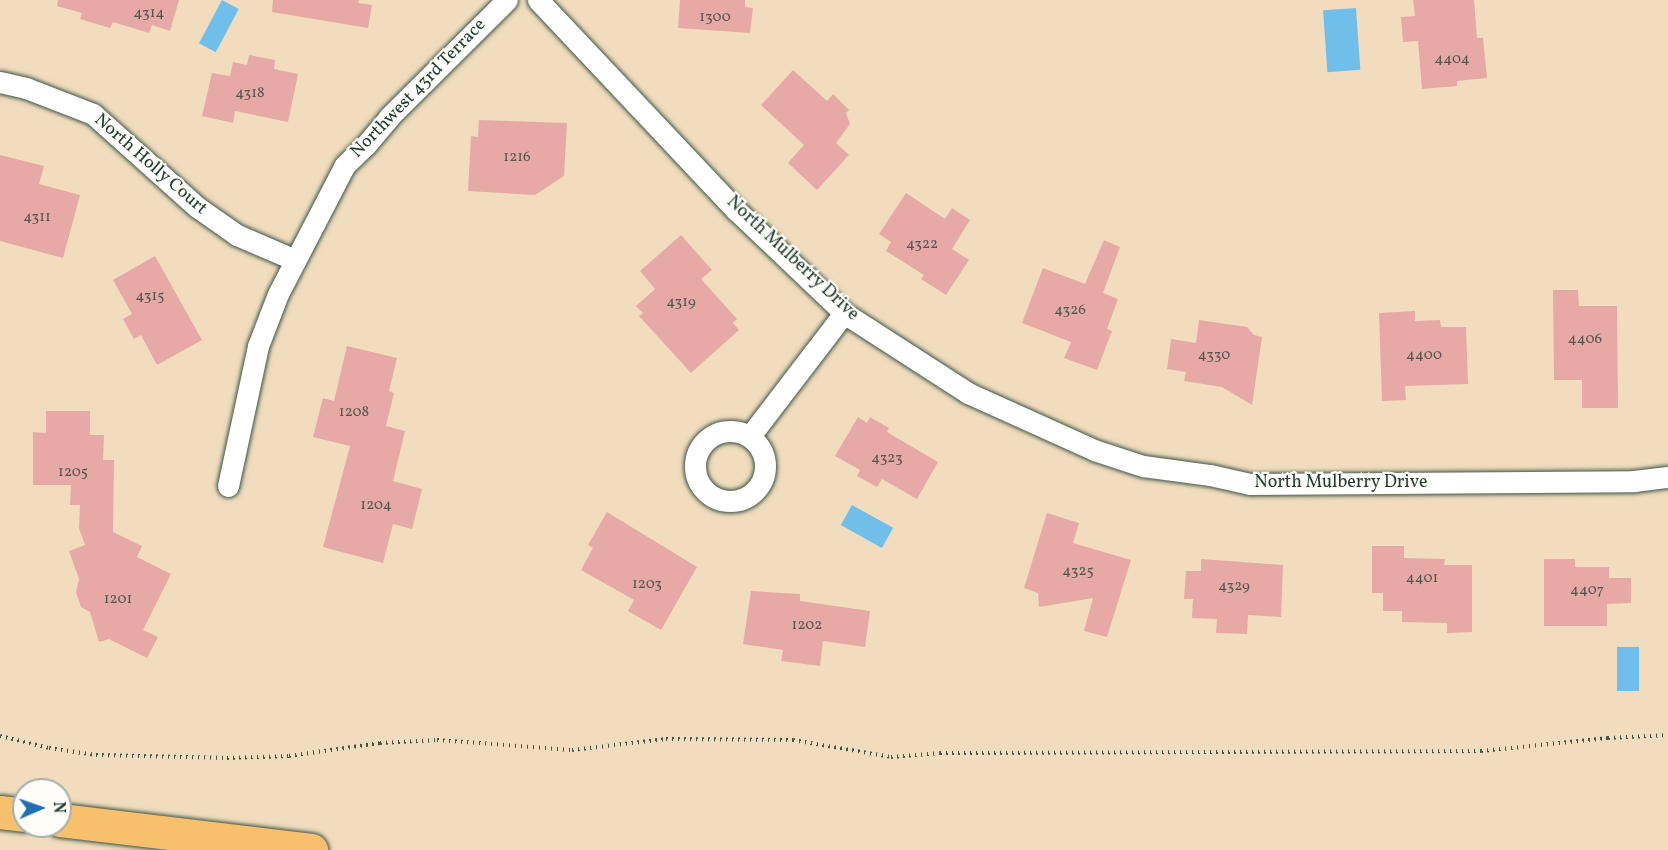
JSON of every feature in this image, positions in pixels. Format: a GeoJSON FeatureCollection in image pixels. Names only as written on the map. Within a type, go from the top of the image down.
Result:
{"type":"FeatureCollection","features":[{"type":"Feature","properties":{"kind":"highway"},"geometry":{"type":"LineString","coordinates":[[72,821],[311,850]]}},
{"type":"Feature","properties":{"kind":"street","name":"Northwest 43rd Terrace"},"geometry":{"type":"LineString","coordinates":[[228,486],[258,346],[278,294],[345,165],[397,109],[507,0]]}},
{"type":"Feature","properties":{"kind":"street","name":"North Mulberry Drive"},"geometry":{"type":"LineString","coordinates":[[538,0],[736,210],[844,313],[968,393],[1094,450],[1143,466],[1210,475],[1250,484],[1634,481],[1668,477]]}},
{"type":"Feature","properties":{"kind":"street","name":"North Holly Court"},"geometry":{"type":"LineString","coordinates":[[0,82],[26,88],[93,114],[197,207],[237,235],[295,260]]}},
{"type":"Feature","properties":{"kind":"street"},"geometry":{"type":"LineString","coordinates":[[750,436],[844,313]]}},
{"type":"Feature","properties":{"kind":"path"},"geometry":{"type":"LineString","coordinates":[[0,736],[49,748],[96,755],[227,758],[289,756],[380,743],[437,740],[572,750],[666,739],[793,740],[891,757],[940,753],[1481,751],[1608,738],[1668,735]]}},
{"type":"Feature","properties":{"kind":"water"},"geometry":{"type":"Polygon","coordinates":[[[222,0],[239,9],[216,52],[199,43],[222,0]]]}},
{"type":"Feature","properties":{"kind":"water"},"geometry":{"type":"Polygon","coordinates":[[[1356,8],[1360,70],[1327,72],[1323,10],[1356,8]]]}},
{"type":"Feature","properties":{"kind":"water"},"geometry":{"type":"Polygon","coordinates":[[[852,505],[893,528],[882,548],[841,525],[852,505]]]}},
{"type":"Feature","properties":{"kind":"water"},"geometry":{"type":"Polygon","coordinates":[[[1617,647],[1639,647],[1639,691],[1617,691],[1617,647]]]}},
{"type":"Feature","properties":{"kind":"building"},"geometry":{"type":"Polygon","coordinates":[[[58,0],[179,0],[170,31],[152,25],[149,33],[113,22],[110,28],[80,19],[82,13],[57,6],[58,0]]]}},
{"type":"Feature","properties":{"kind":"building"},"geometry":{"type":"Polygon","coordinates":[[[273,0],[359,0],[358,3],[372,5],[368,28],[272,12],[273,0]]]}},
{"type":"Feature","properties":{"kind":"building"},"geometry":{"type":"Polygon","coordinates":[[[680,0],[745,0],[745,7],[753,8],[750,33],[678,28],[680,0]]]}},
{"type":"Feature","properties":{"kind":"building"},"geometry":{"type":"Polygon","coordinates":[[[1413,0],[1474,0],[1477,38],[1483,38],[1487,78],[1457,81],[1457,86],[1422,89],[1418,41],[1403,42],[1401,17],[1415,16],[1413,0]]]}},
{"type":"Feature","properties":{"kind":"building"},"geometry":{"type":"Polygon","coordinates":[[[249,55],[275,60],[274,69],[298,74],[288,122],[235,111],[233,123],[202,116],[212,73],[230,76],[233,62],[247,65],[249,55]]]}},
{"type":"Feature","properties":{"kind":"building"},"geometry":{"type":"Polygon","coordinates":[[[793,70],[827,101],[833,94],[849,110],[846,113],[850,124],[836,143],[849,155],[817,190],[788,163],[804,145],[761,105],[793,70]]]}},
{"type":"Feature","properties":{"kind":"building"},"geometry":{"type":"Polygon","coordinates":[[[479,120],[567,123],[564,176],[535,195],[468,191],[471,136],[478,137],[479,120]]]}},
{"type":"Feature","properties":{"kind":"building"},"geometry":{"type":"Polygon","coordinates":[[[0,155],[44,166],[39,184],[80,195],[63,258],[0,241],[0,155]]]}},
{"type":"Feature","properties":{"kind":"building"},"geometry":{"type":"Polygon","coordinates":[[[906,193],[945,219],[952,208],[970,220],[952,249],[969,260],[946,295],[921,279],[924,275],[886,251],[891,242],[879,234],[906,193]]]}},
{"type":"Feature","properties":{"kind":"building"},"geometry":{"type":"Polygon","coordinates":[[[681,235],[712,270],[701,279],[737,319],[733,323],[739,330],[691,373],[639,316],[643,313],[636,306],[655,289],[640,271],[681,235]]]}},
{"type":"Feature","properties":{"kind":"building"},"geometry":{"type":"Polygon","coordinates":[[[1104,240],[1120,247],[1103,293],[1118,299],[1107,329],[1112,331],[1097,370],[1064,358],[1071,342],[1022,323],[1043,268],[1085,284],[1104,240]]]}},
{"type":"Feature","properties":{"kind":"building"},"geometry":{"type":"Polygon","coordinates":[[[155,256],[202,340],[157,365],[141,335],[134,339],[123,319],[132,314],[113,280],[155,256]]]}},
{"type":"Feature","properties":{"kind":"building"},"geometry":{"type":"Polygon","coordinates":[[[1553,290],[1578,290],[1579,306],[1617,306],[1618,408],[1582,408],[1582,380],[1554,380],[1553,290]]]}},
{"type":"Feature","properties":{"kind":"building"},"geometry":{"type":"Polygon","coordinates":[[[1415,311],[1415,321],[1440,320],[1441,327],[1466,327],[1468,384],[1405,386],[1406,400],[1382,401],[1379,313],[1415,311]]]}},
{"type":"Feature","properties":{"kind":"building"},"geometry":{"type":"Polygon","coordinates":[[[1199,320],[1247,327],[1254,335],[1262,337],[1252,405],[1222,387],[1184,381],[1186,372],[1167,369],[1171,339],[1196,343],[1199,320]]]}},
{"type":"Feature","properties":{"kind":"building"},"geometry":{"type":"Polygon","coordinates":[[[347,346],[397,358],[389,391],[394,393],[386,426],[405,431],[393,481],[422,489],[412,529],[393,524],[383,563],[323,547],[350,446],[313,437],[323,398],[334,401],[347,346]]]}},
{"type":"Feature","properties":{"kind":"building"},"geometry":{"type":"Polygon","coordinates":[[[46,411],[90,411],[90,435],[104,435],[103,460],[114,460],[113,532],[142,546],[137,557],[171,574],[143,630],[158,637],[147,658],[109,639],[99,642],[90,612],[81,607],[76,592],[79,579],[69,551],[85,545],[79,528],[80,505],[70,505],[71,485],[33,485],[33,432],[46,433],[46,411]]]}},
{"type":"Feature","properties":{"kind":"building"},"geometry":{"type":"Polygon","coordinates":[[[858,417],[867,423],[870,417],[889,428],[887,432],[938,462],[917,499],[882,479],[877,487],[857,476],[860,470],[835,456],[858,417]]]}},
{"type":"Feature","properties":{"kind":"building"},"geometry":{"type":"Polygon","coordinates":[[[607,512],[697,567],[661,630],[628,611],[634,600],[581,570],[593,548],[588,545],[607,512]]]}},
{"type":"Feature","properties":{"kind":"building"},"geometry":{"type":"Polygon","coordinates":[[[1047,513],[1079,523],[1073,543],[1131,560],[1107,637],[1084,631],[1093,598],[1039,607],[1038,593],[1024,588],[1047,513]]]}},
{"type":"Feature","properties":{"kind":"building"},"geometry":{"type":"Polygon","coordinates":[[[1372,546],[1404,546],[1404,558],[1445,559],[1444,565],[1472,565],[1472,632],[1447,633],[1447,623],[1402,622],[1402,611],[1383,611],[1383,593],[1372,593],[1372,546]]]}},
{"type":"Feature","properties":{"kind":"building"},"geometry":{"type":"Polygon","coordinates":[[[1201,559],[1283,565],[1281,617],[1248,615],[1247,634],[1216,633],[1217,619],[1192,618],[1193,599],[1184,599],[1186,571],[1201,571],[1201,559]]]}},
{"type":"Feature","properties":{"kind":"building"},"geometry":{"type":"Polygon","coordinates":[[[1544,559],[1575,559],[1575,567],[1609,567],[1609,578],[1631,578],[1631,603],[1607,604],[1607,626],[1544,626],[1544,559]]]}},
{"type":"Feature","properties":{"kind":"building"},"geometry":{"type":"Polygon","coordinates":[[[751,591],[800,594],[800,601],[870,611],[865,647],[823,641],[820,666],[781,661],[783,650],[743,644],[751,591]]]}}]}
